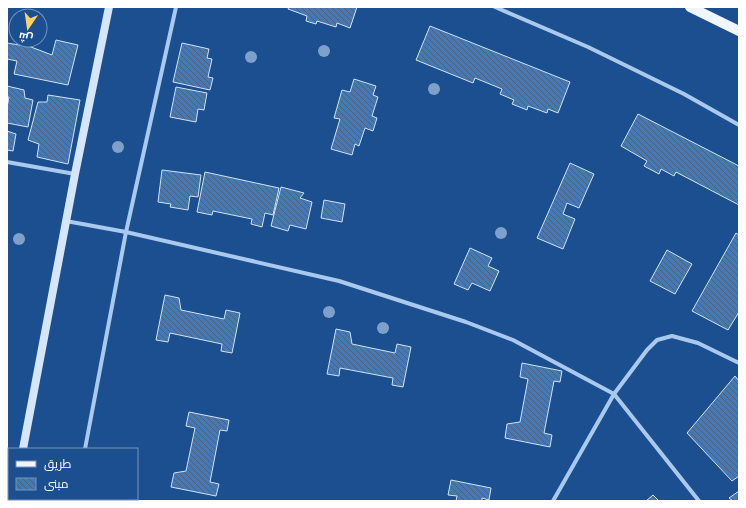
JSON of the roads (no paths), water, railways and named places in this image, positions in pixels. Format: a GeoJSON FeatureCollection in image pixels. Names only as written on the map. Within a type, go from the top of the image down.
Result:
{"type":"FeatureCollection","features":[{"type":"Feature","properties":{"kind":"main road"},"geometry":{"type":"LineString","coordinates":[[23,448],[75,174],[109,7]]}},
{"type":"Feature","properties":{"kind":"main road"},"geometry":{"type":"LineString","coordinates":[[690,7],[739,31]]}},
{"type":"Feature","properties":{"kind":"street"},"geometry":{"type":"LineString","coordinates":[[85,448],[126,232],[176,7]]}},
{"type":"Feature","properties":{"kind":"street"},"geometry":{"type":"LineString","coordinates":[[495,7],[588,47],[684,94],[739,125]]}},
{"type":"Feature","properties":{"kind":"street"},"geometry":{"type":"LineString","coordinates":[[7,162],[75,174]]}},
{"type":"Feature","properties":{"kind":"street"},"geometry":{"type":"LineString","coordinates":[[66,221],[126,232],[340,281],[466,322],[513,340],[614,394],[699,501]]}},
{"type":"Feature","properties":{"kind":"street"},"geometry":{"type":"LineString","coordinates":[[553,501],[614,394],[647,350],[657,340],[672,336],[698,342],[739,363]]}}]}
